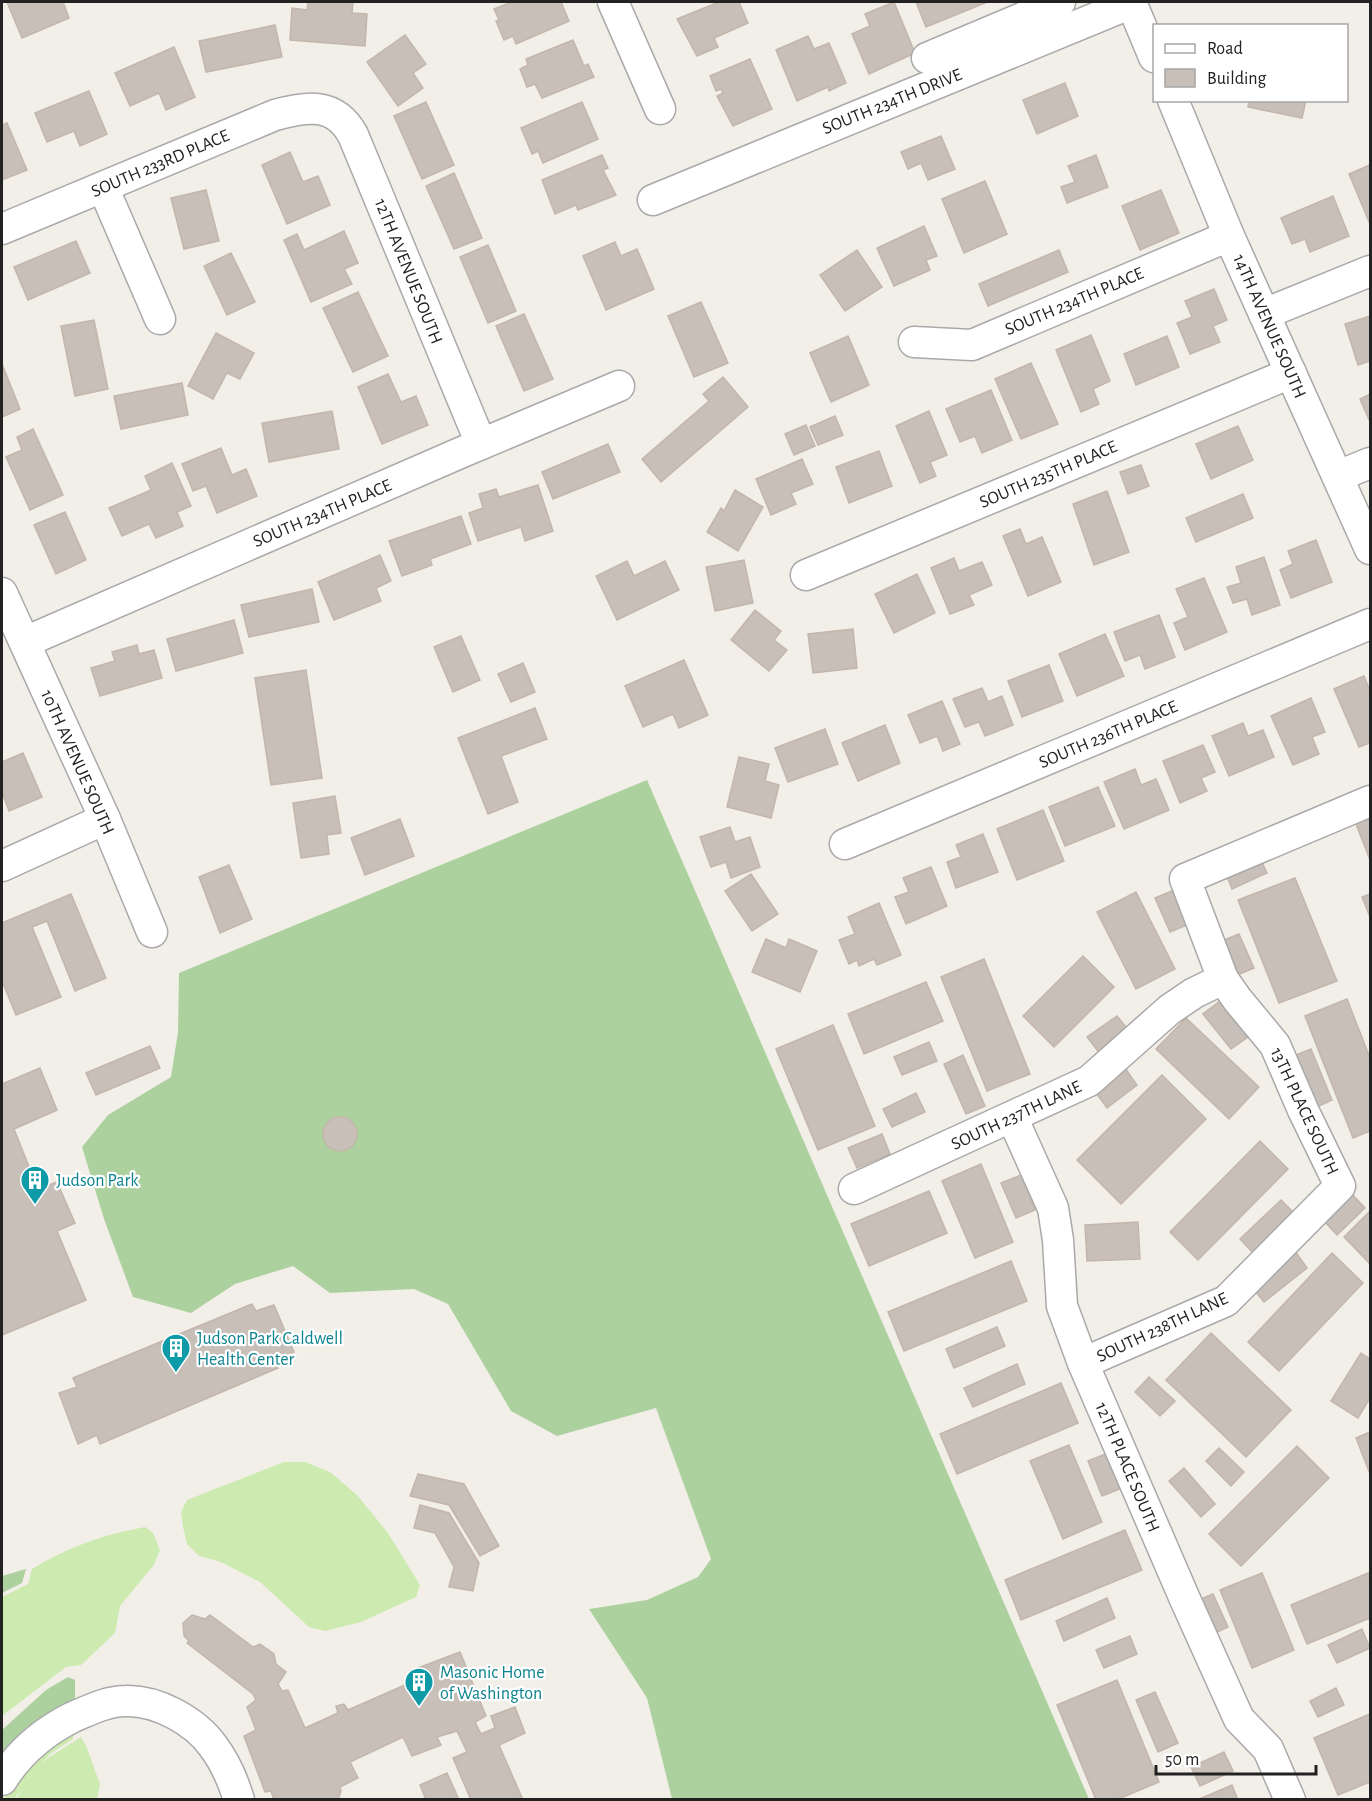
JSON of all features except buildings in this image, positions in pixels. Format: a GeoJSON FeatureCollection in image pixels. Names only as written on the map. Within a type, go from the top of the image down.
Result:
{"type":"FeatureCollection","features":[{"type":"Feature","properties":{"kind":"street"},"geometry":{"type":"LineString","coordinates":[[613,2],[660,110]]}},
{"type":"Feature","properties":{"kind":"street"},"geometry":{"type":"LineString","coordinates":[[927,58],[1060,2]]}},
{"type":"Feature","properties":{"kind":"street"},"geometry":{"type":"LineString","coordinates":[[1131,2],[1153,52]]}},
{"type":"Feature","properties":{"kind":"street","name":"SOUTH 234TH DRIVE"},"geometry":{"type":"LineString","coordinates":[[653,200],[1131,2]]}},
{"type":"Feature","properties":{"kind":"street","name":"14TH AVENUE SOUTH"},"geometry":{"type":"LineString","coordinates":[[1174,102],[1229,236],[1371,549]]}},
{"type":"Feature","properties":{"kind":"street","name":"SOUTH 233RD PLACE"},"geometry":{"type":"LineString","coordinates":[[2,229],[275,115],[307,108],[322,109]]}},
{"type":"Feature","properties":{"kind":"street","name":"12TH AVENUE SOUTH"},"geometry":{"type":"LineString","coordinates":[[322,109],[344,122],[353,135],[481,444]]}},
{"type":"Feature","properties":{"kind":"street"},"geometry":{"type":"LineString","coordinates":[[103,188],[160,320]]}},
{"type":"Feature","properties":{"kind":"street","name":"SOUTH 234TH PLACE"},"geometry":{"type":"LineString","coordinates":[[914,342],[972,345],[1229,236]]}},
{"type":"Feature","properties":{"kind":"street"},"geometry":{"type":"LineString","coordinates":[[1264,314],[1371,271]]}},
{"type":"Feature","properties":{"kind":"street","name":"SOUTH 235TH PLACE"},"geometry":{"type":"LineString","coordinates":[[806,575],[1290,373]]}},
{"type":"Feature","properties":{"kind":"street","name":"SOUTH 234TH PLACE"},"geometry":{"type":"LineString","coordinates":[[25,642],[620,386]]}},
{"type":"Feature","properties":{"kind":"street"},"geometry":{"type":"LineString","coordinates":[[1338,476],[1371,463]]}},
{"type":"Feature","properties":{"kind":"street","name":"10TH AVENUE SOUTH"},"geometry":{"type":"LineString","coordinates":[[2,594],[105,819],[152,932]]}},
{"type":"Feature","properties":{"kind":"street","name":"SOUTH 236TH PLACE"},"geometry":{"type":"LineString","coordinates":[[846,844],[1371,624]]}},
{"type":"Feature","properties":{"kind":"street","name":"13TH PLACE SOUTH"},"geometry":{"type":"LineString","coordinates":[[1340,1186],[1275,1045],[1223,979],[1185,879],[1371,801]]}},
{"type":"Feature","properties":{"kind":"street"},"geometry":{"type":"LineString","coordinates":[[2,866],[105,819]]}},
{"type":"Feature","properties":{"kind":"street","name":"SOUTH 237TH LANE"},"geometry":{"type":"LineString","coordinates":[[854,1189],[1089,1081],[1169,1010],[1194,993],[1223,979]]}},
{"type":"Feature","properties":{"kind":"street","name":"12TH PLACE SOUTH"},"geometry":{"type":"LineString","coordinates":[[1012,1117],[1053,1208],[1058,1240],[1062,1306],[1083,1363],[1239,1719],[1268,1749],[1290,1800]]}},
{"type":"Feature","properties":{"kind":"street","name":"SOUTH 238TH LANE"},"geometry":{"type":"LineString","coordinates":[[1083,1363],[1226,1301],[1340,1186]]}},
{"type":"Feature","properties":{"kind":"street"},"geometry":{"type":"LineString","coordinates":[[2,1779],[31,1743],[63,1722],[107,1704],[141,1701],[162,1708],[184,1721],[212,1744],[225,1764],[240,1800]]}},
{"type":"Feature","properties":{"kind":"green space"},"geometry":{"type":"Polygon","coordinates":[[[647,780],[1089,1799],[672,1799],[647,1698],[589,1609],[647,1600],[698,1577],[711,1559],[656,1408],[557,1436],[511,1411],[448,1304],[414,1289],[330,1293],[293,1266],[235,1284],[191,1313],[133,1297],[104,1219],[82,1147],[108,1115],[171,1077],[178,1032],[179,973],[647,780]]]}},
{"type":"Feature","properties":{"kind":"green space"},"geometry":{"type":"Polygon","coordinates":[[[284,1462],[305,1462],[330,1472],[357,1495],[388,1533],[420,1585],[416,1597],[361,1622],[325,1631],[309,1627],[260,1582],[221,1562],[199,1556],[187,1544],[181,1512],[187,1500],[284,1462]]]}},
{"type":"Feature","properties":{"kind":"green space"},"geometry":{"type":"Polygon","coordinates":[[[145,1527],[153,1533],[160,1550],[154,1565],[120,1606],[115,1633],[81,1665],[66,1667],[2,1716],[2,1597],[28,1584],[32,1569],[59,1554],[115,1533],[145,1527]]]}},
{"type":"Feature","properties":{"kind":"green space"},"geometry":{"type":"Polygon","coordinates":[[[26,1569],[22,1583],[2,1593],[2,1576],[26,1569]]]}},
{"type":"Feature","properties":{"kind":"green space"},"geometry":{"type":"Polygon","coordinates":[[[68,1677],[75,1680],[75,1697],[72,1708],[2,1756],[2,1730],[46,1690],[68,1677]]]}},
{"type":"Feature","properties":{"kind":"green space"},"geometry":{"type":"Polygon","coordinates":[[[73,1733],[73,1739],[50,1754],[41,1765],[81,1737],[100,1784],[97,1799],[16,1799],[22,1790],[14,1799],[3,1800],[30,1761],[73,1733]]]}},
{"type":"Feature","properties":{"kind":"place","name":"Judson Park"},"geometry":{"type":"Point","coordinates":[35,1206]}},
{"type":"Feature","properties":{"kind":"place","name":"Judson Park Caldwell Health Center"},"geometry":{"type":"Point","coordinates":[176,1374]}},
{"type":"Feature","properties":{"kind":"place","name":"Masonic Home of Washington"},"geometry":{"type":"Point","coordinates":[419,1708]}}]}
